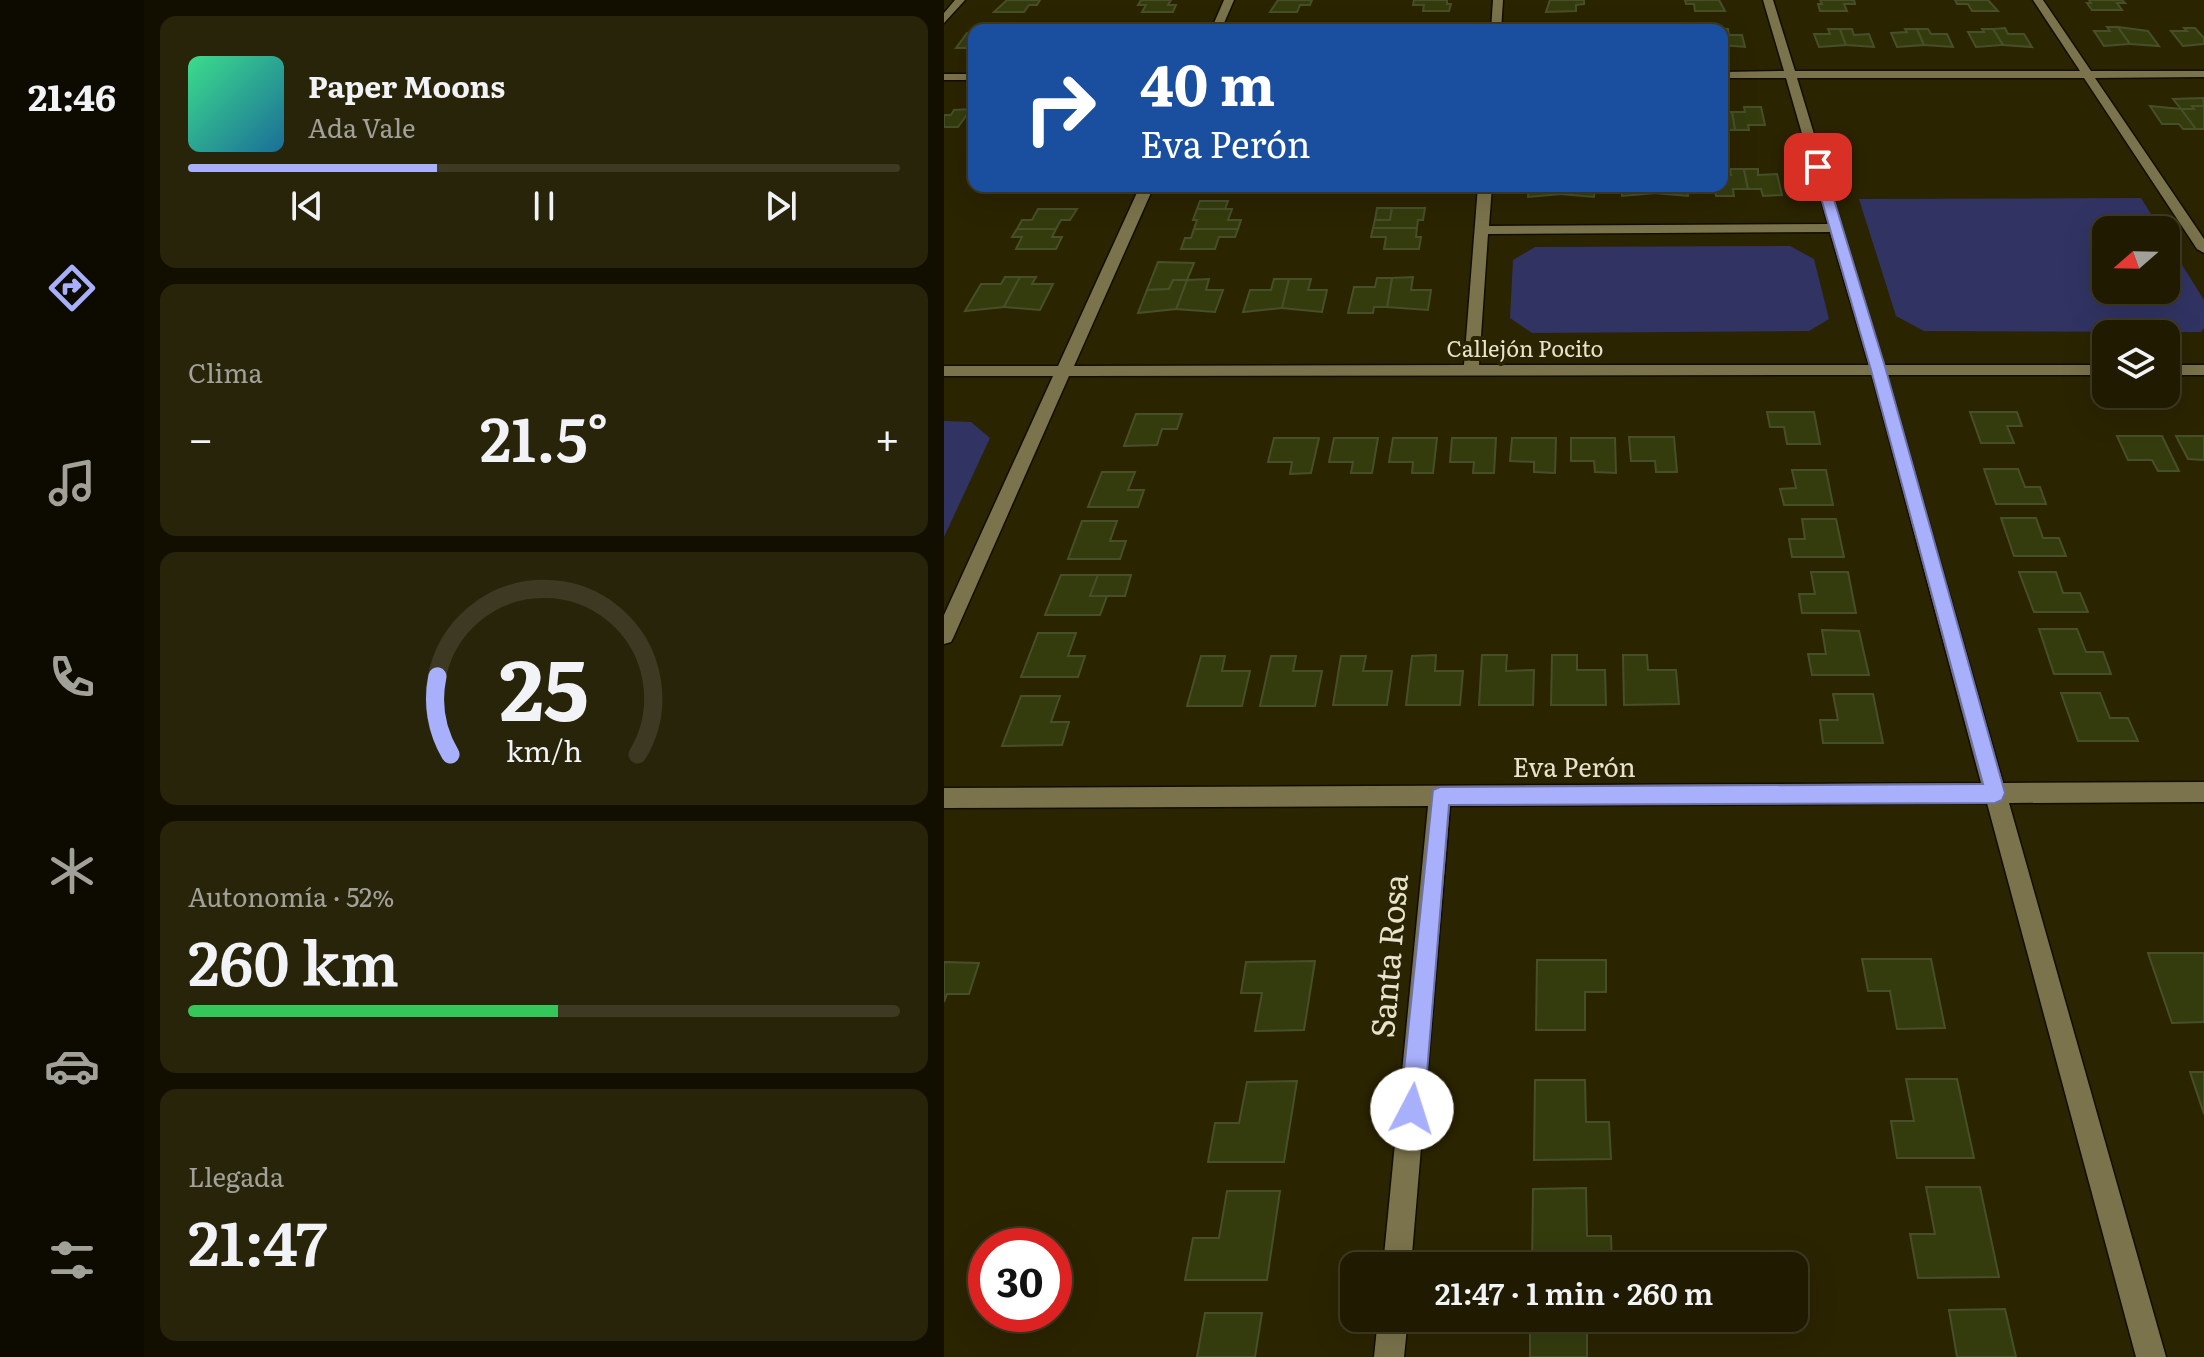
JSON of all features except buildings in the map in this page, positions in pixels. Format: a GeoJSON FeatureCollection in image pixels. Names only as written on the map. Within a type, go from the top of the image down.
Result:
{"type":"FeatureCollection","features":[{"type":"Feature","properties":{"kind":"street"},"geometry":{"type":"LineString","coordinates":[[944,20],[960,0]]}},
{"type":"Feature","properties":{"kind":"street"},"geometry":{"type":"LineString","coordinates":[[1219,24],[1229,0]]}},
{"type":"Feature","properties":{"kind":"street"},"geometry":{"type":"LineString","coordinates":[[1496,24],[1498,0]]}},
{"type":"Feature","properties":{"kind":"street"},"geometry":{"type":"LineString","coordinates":[[1768,0],[1878,370],[2151,1357]]}},
{"type":"Feature","properties":{"kind":"street"},"geometry":{"type":"LineString","coordinates":[[2038,0],[2197,228],[2204,249]]}},
{"type":"Feature","properties":{"kind":"street"},"geometry":{"type":"LineString","coordinates":[[1728,75],[2204,74]]}},
{"type":"Feature","properties":{"kind":"street"},"geometry":{"type":"LineString","coordinates":[[944,77],[968,77]]}},
{"type":"Feature","properties":{"kind":"street"},"geometry":{"type":"LineString","coordinates":[[944,636],[1144,192]]}},
{"type":"Feature","properties":{"kind":"street"},"geometry":{"type":"LineString","coordinates":[[1471,371],[1484,192]]}},
{"type":"Feature","properties":{"kind":"street"},"geometry":{"type":"LineString","coordinates":[[1481,230],[1836,228]]}},
{"type":"Feature","properties":{"kind":"street","name":"Callejón Pocito"},"geometry":{"type":"LineString","coordinates":[[944,371],[2092,370]]}},
{"type":"Feature","properties":{"kind":"street"},"geometry":{"type":"LineString","coordinates":[[2180,370],[2204,370]]}},
{"type":"Feature","properties":{"kind":"street","name":"Eva Perón"},"geometry":{"type":"LineString","coordinates":[[944,798],[2204,792]]}},
{"type":"Feature","properties":{"kind":"street","name":"Santa Rosa"},"geometry":{"type":"LineString","coordinates":[[1398,1252],[1440,796]]}},
{"type":"Feature","properties":{"kind":"street"},"geometry":{"type":"LineString","coordinates":[[1389,1357],[1392,1332]]}},
{"type":"Feature","properties":{"kind":"shaded area"},"geometry":{"type":"Polygon","coordinates":[[[2141,198],[2152,216],[2092,216],[2092,304],[2180,304],[2180,261],[2204,300],[2204,328],[2201,332],[2180,332],[2180,320],[2092,320],[2092,332],[1924,331],[1896,316],[1859,199],[2141,198]]]}},
{"type":"Feature","properties":{"kind":"shaded area"},"geometry":{"type":"Polygon","coordinates":[[[1790,246],[1814,259],[1829,319],[1809,331],[1532,333],[1510,318],[1513,260],[1535,247],[1790,246]]]}},
{"type":"Feature","properties":{"kind":"shaded area"},"geometry":{"type":"Polygon","coordinates":[[[944,421],[971,422],[990,438],[944,537],[944,421]]]}},
{"type":"Feature","properties":{"kind":"route"},"geometry":{"type":"LineString","coordinates":[[1412,1109],[1440,796],[1995,793],[1878,370],[1818,167]]}}]}
